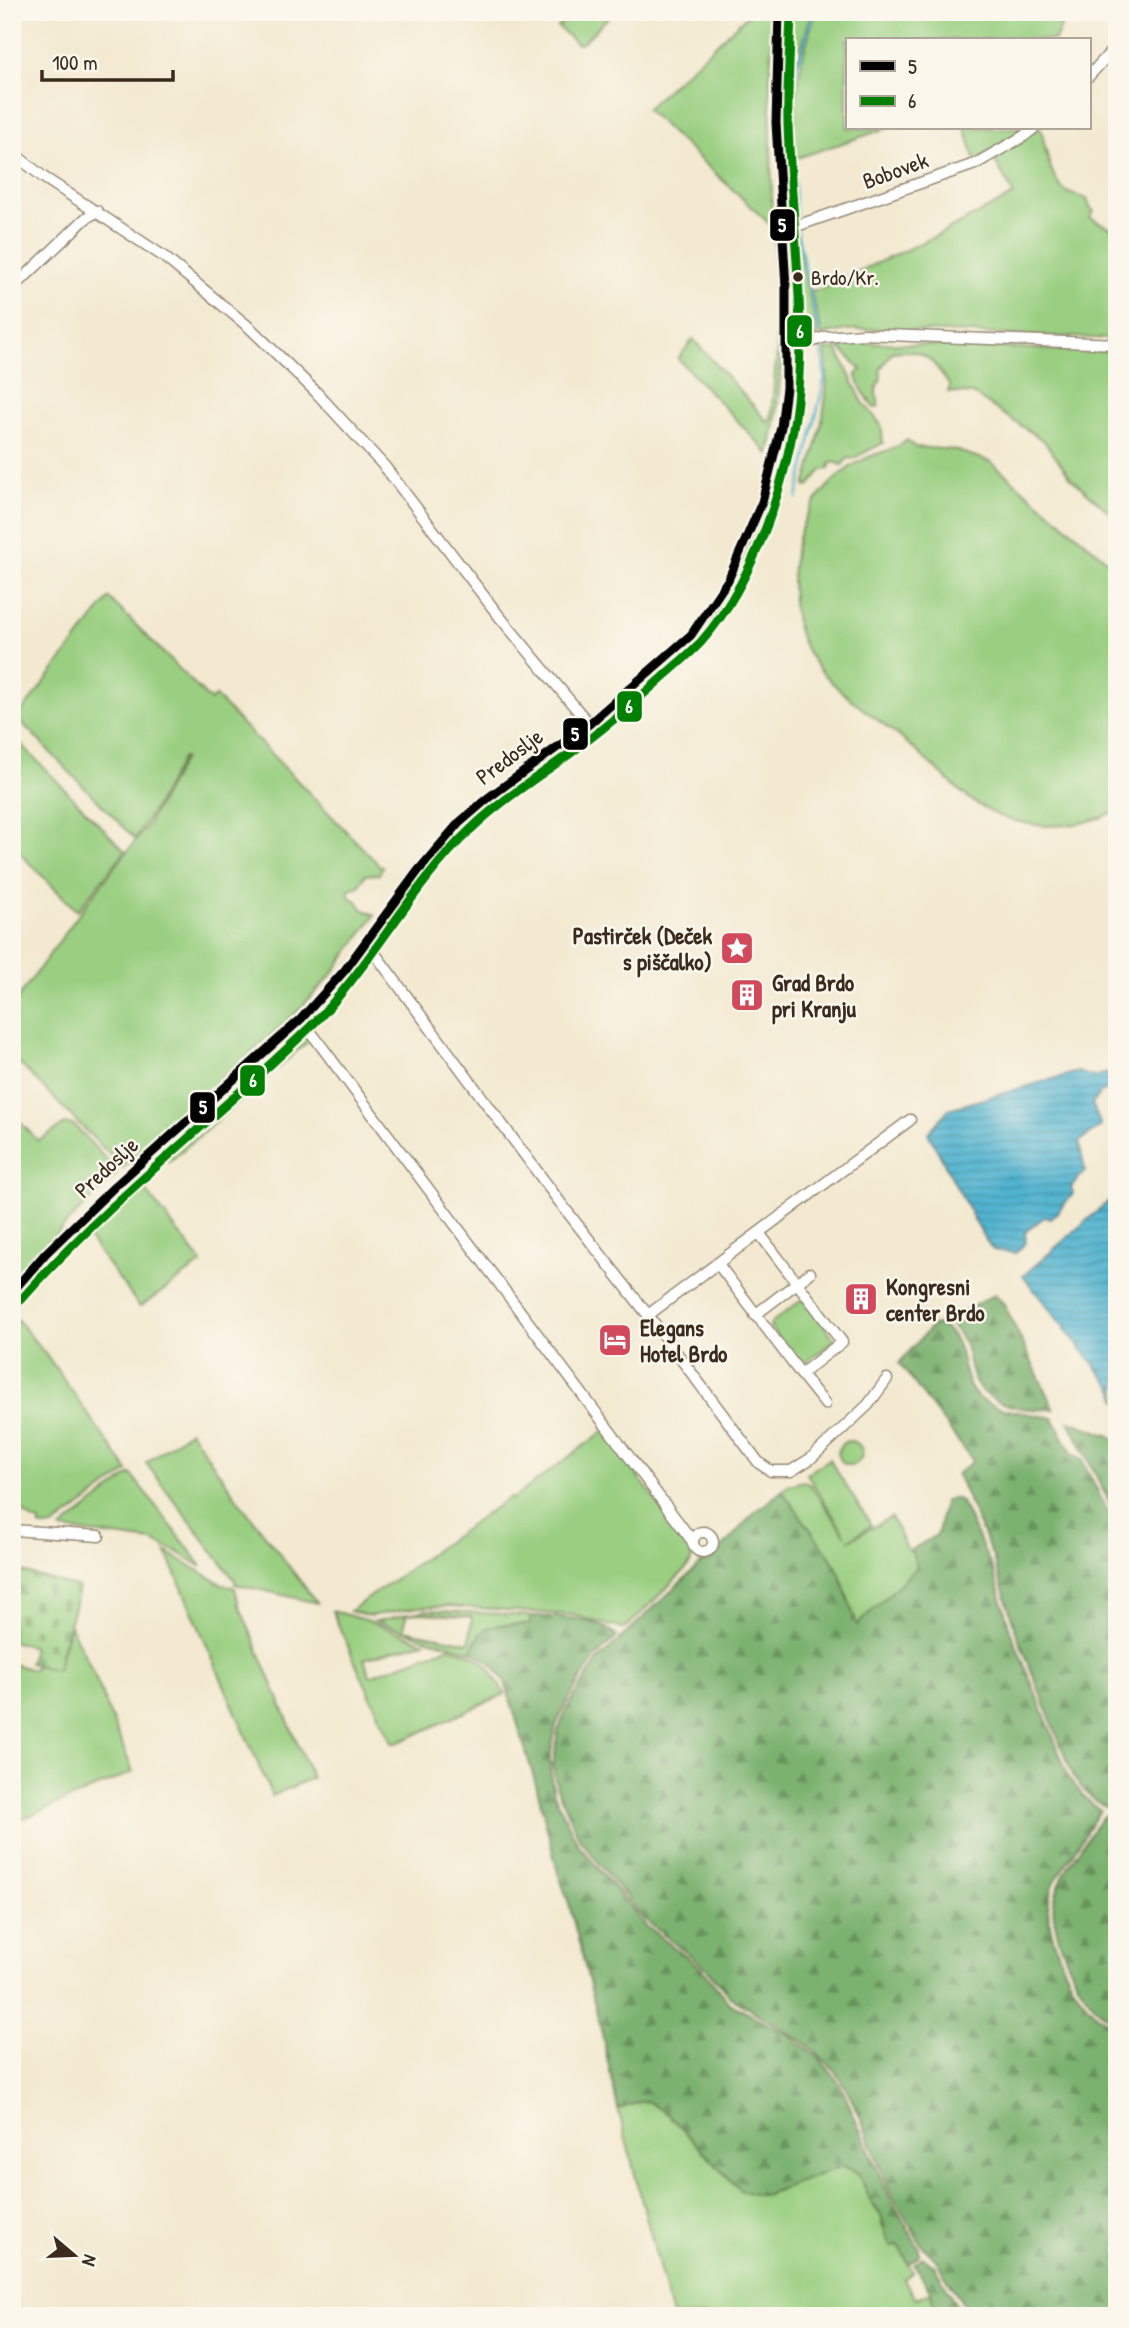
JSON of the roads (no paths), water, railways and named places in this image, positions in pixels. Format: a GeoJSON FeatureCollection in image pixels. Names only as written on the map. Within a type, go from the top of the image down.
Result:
{"type":"FeatureCollection","features":[{"type":"Feature","properties":{"kind":"street","name":"Predoslje"},"geometry":{"type":"LineString","coordinates":[[12,1292],[46,1253],[114,1187],[300,1019],[367,943],[418,871],[459,823],[518,775],[589,724],[652,671],[691,635],[707,614],[739,559],[753,525],[769,476],[783,416],[792,227],[776,123],[779,12]]}},
{"type":"Feature","properties":{"kind":"street"},"geometry":{"type":"LineString","coordinates":[[1090,75],[1117,45]]}},
{"type":"Feature","properties":{"kind":"street","name":"Bobovek"},"geometry":{"type":"LineString","coordinates":[[792,227],[975,164],[1032,130]]}},
{"type":"Feature","properties":{"kind":"street"},"geometry":{"type":"LineString","coordinates":[[12,152],[43,177],[163,256],[234,314],[352,429],[385,467],[499,616],[589,724]]}},
{"type":"Feature","properties":{"kind":"street"},"geometry":{"type":"LineString","coordinates":[[12,289],[85,219],[97,211]]}},
{"type":"Feature","properties":{"kind":"street"},"geometry":{"type":"LineString","coordinates":[[787,350],[820,339],[863,334],[1117,344]]}},
{"type":"Feature","properties":{"kind":"street"},"geometry":{"type":"LineString","coordinates":[[367,943],[759,1463],[771,1471],[791,1471],[810,1459],[868,1405],[887,1379]]}},
{"type":"Feature","properties":{"kind":"street"},"geometry":{"type":"LineString","coordinates":[[300,1019],[677,1522],[695,1538]]}},
{"type":"Feature","properties":{"kind":"street"},"geometry":{"type":"LineString","coordinates":[[648,1315],[910,1120]]}},
{"type":"Feature","properties":{"kind":"street"},"geometry":{"type":"LineString","coordinates":[[759,1233],[842,1342],[801,1374]]}},
{"type":"Feature","properties":{"kind":"street"},"geometry":{"type":"LineString","coordinates":[[718,1264],[825,1404]]}},
{"type":"Feature","properties":{"kind":"street"},"geometry":{"type":"LineString","coordinates":[[755,1315],[810,1273]]}},
{"type":"Feature","properties":{"kind":"street"},"geometry":{"type":"LineString","coordinates":[[12,1530],[99,1536]]}},
{"type":"Feature","properties":{"kind":"water"},"geometry":{"type":"Polygon","coordinates":[[[1077,1072],[1094,1077],[1107,1073],[1112,1087],[1101,1092],[1092,1104],[1101,1126],[1079,1142],[1085,1171],[1071,1187],[1073,1194],[1051,1219],[1044,1217],[1025,1232],[1026,1242],[1016,1253],[993,1250],[928,1133],[949,1109],[1077,1072]]]}},
{"type":"Feature","properties":{"kind":"water"},"geometry":{"type":"Polygon","coordinates":[[[1117,1194],[1117,1402],[1115,1391],[1023,1276],[1117,1194]]]}},
{"type":"Feature","properties":{"kind":"waterway"},"geometry":{"type":"LineString","coordinates":[[796,221],[791,108],[797,67],[814,12]]}},
{"type":"Feature","properties":{"kind":"waterway"},"geometry":{"type":"LineString","coordinates":[[797,231],[819,334]]}},
{"type":"Feature","properties":{"kind":"waterway"},"geometry":{"type":"LineString","coordinates":[[797,498],[825,377],[820,341]]}},
{"type":"Feature","properties":{"kind":"place","name":"Brdo/Kr."},"geometry":{"type":"Point","coordinates":[798,277]}},
{"type":"Feature","properties":{"kind":"place","name":"Pastirček (Deček s piščalko)"},"geometry":{"type":"Point","coordinates":[737,948]}},
{"type":"Feature","properties":{"kind":"place","name":"Grad Brdo pri Kranju"},"geometry":{"type":"Point","coordinates":[747,995]}},
{"type":"Feature","properties":{"kind":"place","name":"Kongresni center Brdo"},"geometry":{"type":"Point","coordinates":[861,1299]}},
{"type":"Feature","properties":{"kind":"place","name":"Elegans Hotel Brdo"},"geometry":{"type":"Point","coordinates":[615,1340]}}]}
